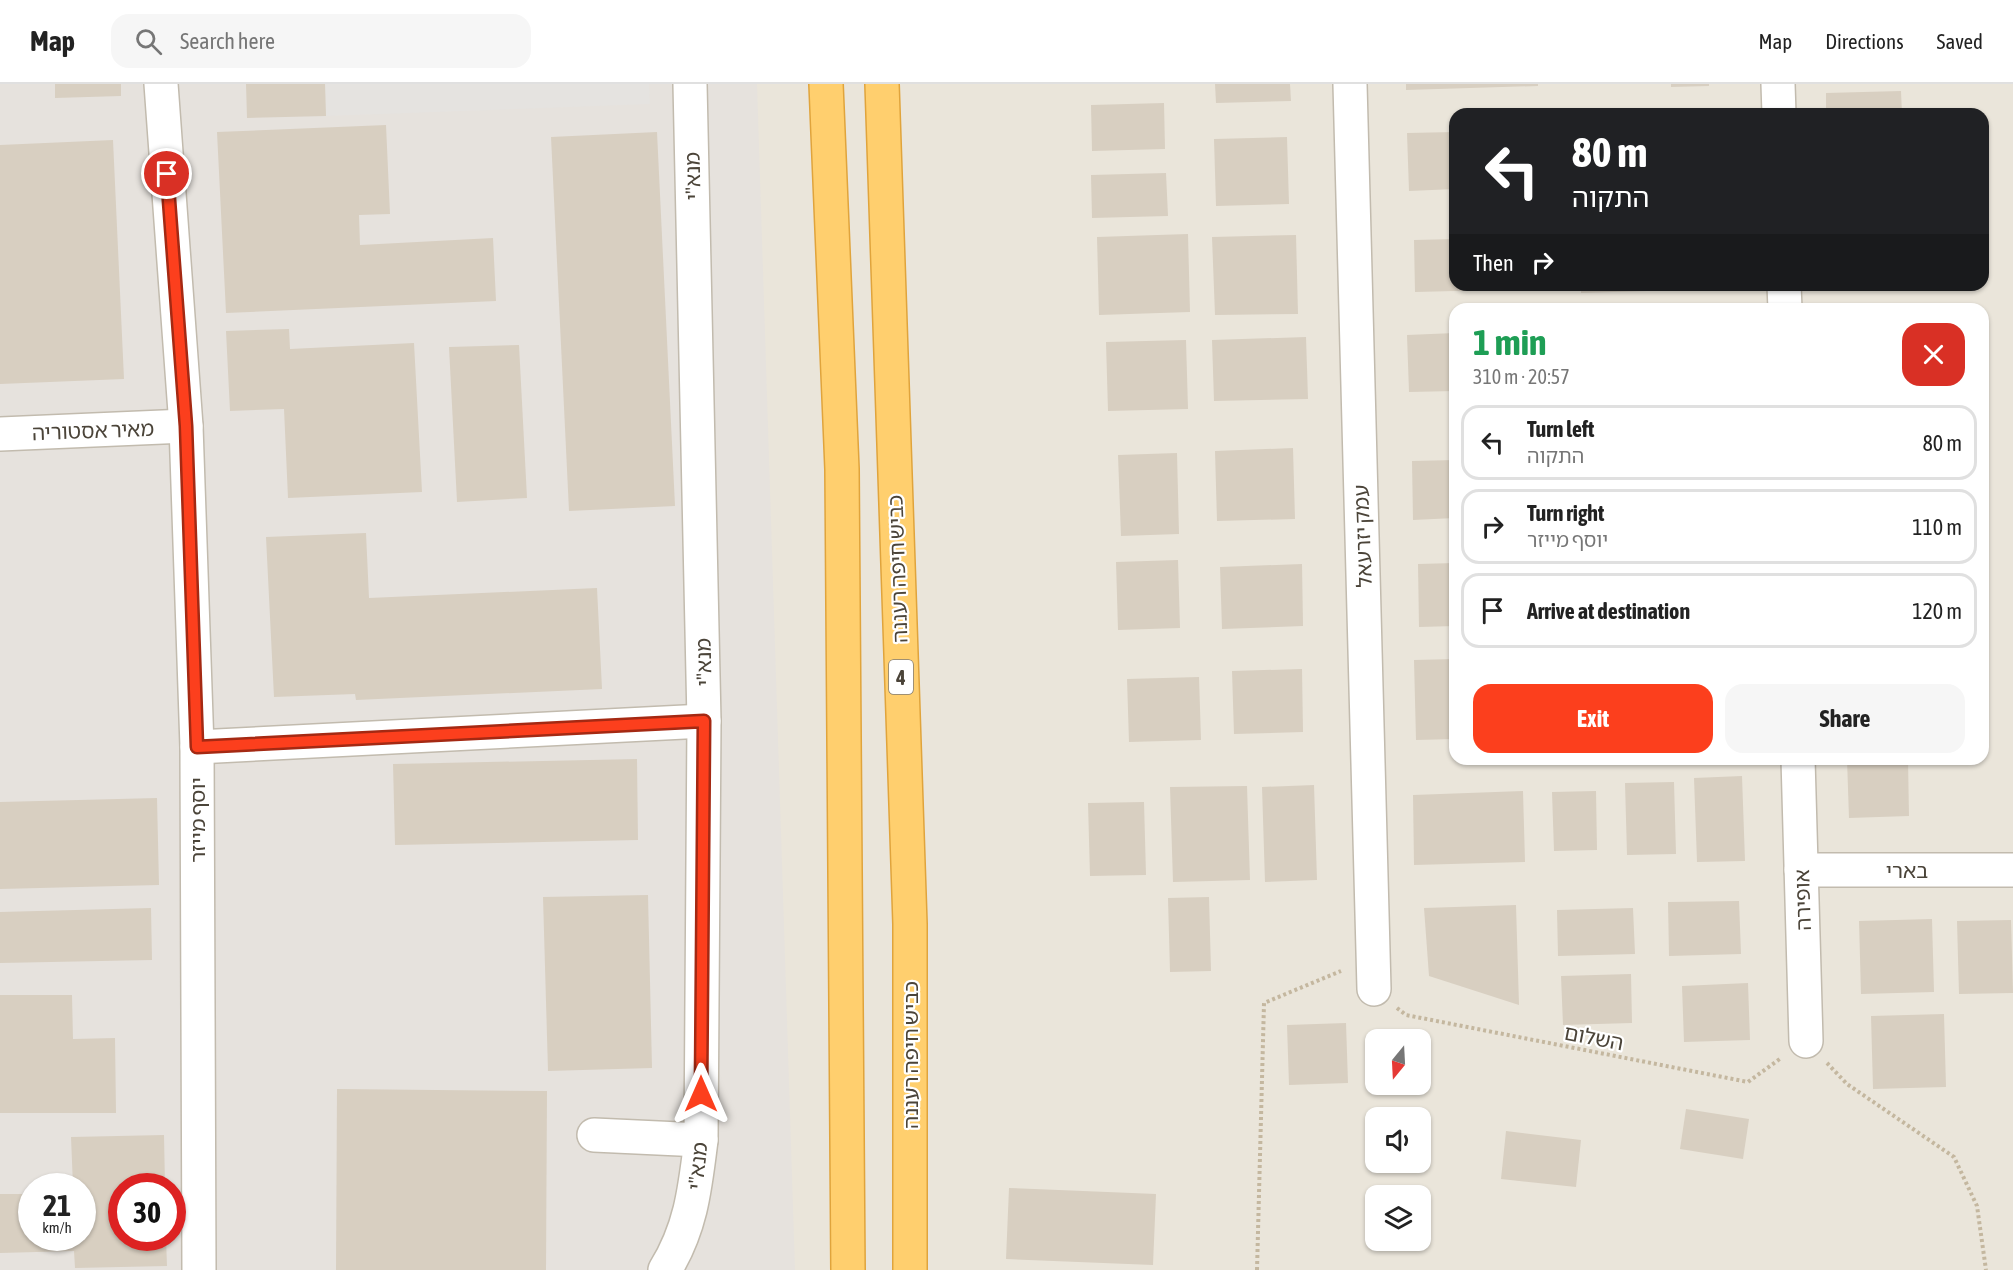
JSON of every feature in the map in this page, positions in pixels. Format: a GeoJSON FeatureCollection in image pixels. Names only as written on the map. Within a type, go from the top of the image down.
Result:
{"type":"FeatureCollection","features":[{"type":"Feature","properties":{"kind":"highway"},"geometry":{"type":"LineString","coordinates":[[826,84],[842,470],[848,1270]]}},
{"type":"Feature","properties":{"kind":"highway","name":"כביש חיפה רעננה"},"geometry":{"type":"LineString","coordinates":[[882,84],[910,924],[910,1270]]}},
{"type":"Feature","properties":{"kind":"street","name":"יוסף מייזר"},"geometry":{"type":"LineString","coordinates":[[161,84],[186,426],[197,747],[199,1270]]}},
{"type":"Feature","properties":{"kind":"street","name":"מנא\"י"},"geometry":{"type":"LineString","coordinates":[[665,1270],[681,1245],[694,1197],[701,1140],[704,721],[690,84]]}},
{"type":"Feature","properties":{"kind":"street","name":"עמק יזרעאל"},"geometry":{"type":"LineString","coordinates":[[1350,84],[1373,973]]}},
{"type":"Feature","properties":{"kind":"street"},"geometry":{"type":"LineString","coordinates":[[1778,84],[1779,108]]}},
{"type":"Feature","properties":{"kind":"street","name":"מאיר אסטוריה"},"geometry":{"type":"LineString","coordinates":[[0,434],[186,426]]}},
{"type":"Feature","properties":{"kind":"street"},"geometry":{"type":"LineString","coordinates":[[197,747],[704,721]]}},
{"type":"Feature","properties":{"kind":"street","name":"אופירה"},"geometry":{"type":"LineString","coordinates":[[1798,765],[1806,1041]]}},
{"type":"Feature","properties":{"kind":"street","name":"בארי"},"geometry":{"type":"LineString","coordinates":[[1801,870],[2013,870]]}},
{"type":"Feature","properties":{"kind":"street"},"geometry":{"type":"LineString","coordinates":[[594,1135],[701,1140]]}},
{"type":"Feature","properties":{"kind":"path","name":"השלום"},"geometry":{"type":"LineString","coordinates":[[1373,973],[1406,1015],[1748,1082],[1806,1041]]}},
{"type":"Feature","properties":{"kind":"path"},"geometry":{"type":"LineString","coordinates":[[1257,1270],[1264,1003],[1373,973]]}},
{"type":"Feature","properties":{"kind":"path"},"geometry":{"type":"LineString","coordinates":[[1806,1041],[1847,1084],[1954,1157],[1977,1206],[1986,1270]]}},
{"type":"Feature","properties":{"kind":"shaded area"},"geometry":{"type":"Polygon","coordinates":[[[0,84],[2013,84],[2013,1270],[0,1270],[0,84]]]}},
{"type":"Feature","properties":{"kind":"shaded area"},"geometry":{"type":"Polygon","coordinates":[[[0,84],[757,84],[795,1270],[0,1270],[0,84]]]}},
{"type":"Feature","properties":{"kind":"shaded area"},"geometry":{"type":"Polygon","coordinates":[[[325,84],[649,84],[650,104],[326,116],[325,84]]]}},
{"type":"Feature","properties":{"kind":"building"},"geometry":{"type":"Polygon","coordinates":[[[55,84],[121,84],[121,96],[55,98],[55,84]]]}},
{"type":"Feature","properties":{"kind":"building"},"geometry":{"type":"Polygon","coordinates":[[[246,84],[325,84],[326,116],[247,118],[246,84]]]}},
{"type":"Feature","properties":{"kind":"building"},"geometry":{"type":"Polygon","coordinates":[[[1215,84],[1290,84],[1291,101],[1216,103],[1215,84]]]}},
{"type":"Feature","properties":{"kind":"building"},"geometry":{"type":"Polygon","coordinates":[[[1406,84],[1538,84],[1538,86],[1406,90],[1406,84]]]}},
{"type":"Feature","properties":{"kind":"building"},"geometry":{"type":"Polygon","coordinates":[[[1671,84],[1709,84],[1709,86],[1671,87],[1671,84]]]}},
{"type":"Feature","properties":{"kind":"building"},"geometry":{"type":"Polygon","coordinates":[[[1901,91],[1902,108],[1826,108],[1826,93],[1901,91]]]}},
{"type":"Feature","properties":{"kind":"building"},"geometry":{"type":"Polygon","coordinates":[[[1164,103],[1165,149],[1092,151],[1091,105],[1164,103]]]}},
{"type":"Feature","properties":{"kind":"building"},"geometry":{"type":"Polygon","coordinates":[[[386,125],[390,214],[359,215],[360,245],[493,238],[496,301],[226,313],[217,132],[386,125]]]}},
{"type":"Feature","properties":{"kind":"building"},"geometry":{"type":"Polygon","coordinates":[[[657,132],[675,506],[569,511],[551,137],[657,132]]]}},
{"type":"Feature","properties":{"kind":"building"},"geometry":{"type":"Polygon","coordinates":[[[1449,132],[1449,189],[1409,191],[1407,133],[1449,132]]]}},
{"type":"Feature","properties":{"kind":"building"},"geometry":{"type":"Polygon","coordinates":[[[1287,137],[1289,204],[1216,206],[1214,139],[1287,137]]]}},
{"type":"Feature","properties":{"kind":"building"},"geometry":{"type":"Polygon","coordinates":[[[113,140],[124,379],[0,384],[0,145],[113,140]]]}},
{"type":"Feature","properties":{"kind":"building"},"geometry":{"type":"Polygon","coordinates":[[[1166,173],[1168,216],[1092,218],[1091,175],[1166,173]]]}},
{"type":"Feature","properties":{"kind":"building"},"geometry":{"type":"Polygon","coordinates":[[[1188,234],[1190,312],[1099,315],[1097,237],[1188,234]]]}},
{"type":"Feature","properties":{"kind":"building"},"geometry":{"type":"Polygon","coordinates":[[[1296,235],[1298,314],[1215,315],[1212,237],[1296,235]]]}},
{"type":"Feature","properties":{"kind":"building"},"geometry":{"type":"Polygon","coordinates":[[[1449,239],[1449,291],[1455,291],[1415,292],[1414,240],[1449,239]]]}},
{"type":"Feature","properties":{"kind":"building"},"geometry":{"type":"Polygon","coordinates":[[[1581,291],[1647,291],[1581,293],[1581,291]]]}},
{"type":"Feature","properties":{"kind":"building"},"geometry":{"type":"Polygon","coordinates":[[[289,329],[290,349],[414,343],[422,492],[288,498],[284,409],[230,411],[226,331],[289,329]]]}},
{"type":"Feature","properties":{"kind":"building"},"geometry":{"type":"Polygon","coordinates":[[[1449,333],[1449,391],[1409,392],[1407,335],[1449,333]]]}},
{"type":"Feature","properties":{"kind":"building"},"geometry":{"type":"Polygon","coordinates":[[[1306,337],[1308,399],[1214,401],[1212,340],[1306,337]]]}},
{"type":"Feature","properties":{"kind":"building"},"geometry":{"type":"Polygon","coordinates":[[[1186,340],[1188,409],[1108,411],[1106,342],[1186,340]]]}},
{"type":"Feature","properties":{"kind":"building"},"geometry":{"type":"Polygon","coordinates":[[[519,345],[527,498],[457,502],[449,347],[519,345]]]}},
{"type":"Feature","properties":{"kind":"building"},"geometry":{"type":"Polygon","coordinates":[[[1293,448],[1295,519],[1217,521],[1215,451],[1293,448]]]}},
{"type":"Feature","properties":{"kind":"building"},"geometry":{"type":"Polygon","coordinates":[[[1177,453],[1179,534],[1121,536],[1118,455],[1177,453]]]}},
{"type":"Feature","properties":{"kind":"building"},"geometry":{"type":"Polygon","coordinates":[[[1449,460],[1449,518],[1413,520],[1412,461],[1449,460]]]}},
{"type":"Feature","properties":{"kind":"building"},"geometry":{"type":"Polygon","coordinates":[[[366,533],[369,598],[597,588],[602,689],[356,700],[355,694],[274,697],[266,537],[366,533]]]}},
{"type":"Feature","properties":{"kind":"building"},"geometry":{"type":"Polygon","coordinates":[[[1178,560],[1180,628],[1118,630],[1116,562],[1178,560]]]}},
{"type":"Feature","properties":{"kind":"building"},"geometry":{"type":"Polygon","coordinates":[[[1449,563],[1449,626],[1419,627],[1418,564],[1449,563]]]}},
{"type":"Feature","properties":{"kind":"building"},"geometry":{"type":"Polygon","coordinates":[[[1302,564],[1303,626],[1222,629],[1220,567],[1302,564]]]}},
{"type":"Feature","properties":{"kind":"building"},"geometry":{"type":"Polygon","coordinates":[[[1449,659],[1449,739],[1416,740],[1414,660],[1449,659]]]}},
{"type":"Feature","properties":{"kind":"building"},"geometry":{"type":"Polygon","coordinates":[[[1302,669],[1303,732],[1234,734],[1232,671],[1302,669]]]}},
{"type":"Feature","properties":{"kind":"building"},"geometry":{"type":"Polygon","coordinates":[[[1199,677],[1201,740],[1129,742],[1127,679],[1199,677]]]}},
{"type":"Feature","properties":{"kind":"building"},"geometry":{"type":"Polygon","coordinates":[[[637,759],[638,840],[395,845],[393,764],[637,759]]]}},
{"type":"Feature","properties":{"kind":"building"},"geometry":{"type":"Polygon","coordinates":[[[1847,765],[1908,765],[1909,816],[1849,818],[1847,765]]]}},
{"type":"Feature","properties":{"kind":"building"},"geometry":{"type":"Polygon","coordinates":[[[1742,776],[1745,861],[1697,862],[1694,778],[1742,776]]]}},
{"type":"Feature","properties":{"kind":"building"},"geometry":{"type":"Polygon","coordinates":[[[1674,782],[1676,854],[1627,855],[1625,783],[1674,782]]]}},
{"type":"Feature","properties":{"kind":"building"},"geometry":{"type":"Polygon","coordinates":[[[1314,785],[1317,880],[1265,882],[1262,787],[1314,785]]]}},
{"type":"Feature","properties":{"kind":"building"},"geometry":{"type":"Polygon","coordinates":[[[1247,786],[1250,880],[1173,882],[1170,787],[1247,786]]]}},
{"type":"Feature","properties":{"kind":"building"},"geometry":{"type":"Polygon","coordinates":[[[1523,791],[1525,862],[1414,865],[1413,795],[1523,791]]]}},
{"type":"Feature","properties":{"kind":"building"},"geometry":{"type":"Polygon","coordinates":[[[1596,791],[1597,850],[1554,851],[1552,792],[1596,791]]]}},
{"type":"Feature","properties":{"kind":"building"},"geometry":{"type":"Polygon","coordinates":[[[157,798],[159,885],[0,889],[0,802],[157,798]]]}},
{"type":"Feature","properties":{"kind":"building"},"geometry":{"type":"Polygon","coordinates":[[[1144,802],[1146,875],[1090,876],[1088,803],[1144,802]]]}},
{"type":"Feature","properties":{"kind":"building"},"geometry":{"type":"Polygon","coordinates":[[[648,895],[652,1068],[548,1071],[543,897],[648,895]]]}},
{"type":"Feature","properties":{"kind":"building"},"geometry":{"type":"Polygon","coordinates":[[[1209,897],[1211,971],[1170,972],[1168,898],[1209,897]]]}},
{"type":"Feature","properties":{"kind":"building"},"geometry":{"type":"Polygon","coordinates":[[[1739,901],[1741,954],[1669,956],[1668,902],[1739,901]]]}},
{"type":"Feature","properties":{"kind":"building"},"geometry":{"type":"Polygon","coordinates":[[[1516,905],[1519,1005],[1429,976],[1424,908],[1516,905]]]}},
{"type":"Feature","properties":{"kind":"building"},"geometry":{"type":"Polygon","coordinates":[[[151,908],[152,960],[0,963],[0,912],[151,908]]]}},
{"type":"Feature","properties":{"kind":"building"},"geometry":{"type":"Polygon","coordinates":[[[1633,908],[1635,954],[1558,956],[1557,910],[1633,908]]]}},
{"type":"Feature","properties":{"kind":"building"},"geometry":{"type":"Polygon","coordinates":[[[1932,919],[1934,992],[1861,994],[1859,921],[1932,919]]]}},
{"type":"Feature","properties":{"kind":"building"},"geometry":{"type":"Polygon","coordinates":[[[2011,920],[2013,993],[1959,994],[1957,921],[2011,920]]]}},
{"type":"Feature","properties":{"kind":"building"},"geometry":{"type":"Polygon","coordinates":[[[1631,974],[1632,1023],[1563,1025],[1561,976],[1631,974]]]}},
{"type":"Feature","properties":{"kind":"building"},"geometry":{"type":"Polygon","coordinates":[[[1748,983],[1750,1040],[1684,1042],[1682,986],[1748,983]]]}},
{"type":"Feature","properties":{"kind":"building"},"geometry":{"type":"Polygon","coordinates":[[[0,995],[72,995],[73,1039],[115,1038],[116,1113],[0,1113],[0,995]]]}},
{"type":"Feature","properties":{"kind":"building"},"geometry":{"type":"Polygon","coordinates":[[[1944,1014],[1946,1087],[1873,1089],[1871,1016],[1944,1014]]]}},
{"type":"Feature","properties":{"kind":"building"},"geometry":{"type":"Polygon","coordinates":[[[1346,1023],[1348,1083],[1289,1085],[1287,1025],[1346,1023]]]}},
{"type":"Feature","properties":{"kind":"building"},"geometry":{"type":"Polygon","coordinates":[[[337,1089],[547,1091],[546,1270],[336,1270],[337,1089]]]}},
{"type":"Feature","properties":{"kind":"building"},"geometry":{"type":"Polygon","coordinates":[[[1686,1109],[1749,1119],[1743,1159],[1680,1149],[1686,1109]]]}},
{"type":"Feature","properties":{"kind":"building"},"geometry":{"type":"Polygon","coordinates":[[[1506,1131],[1581,1140],[1576,1187],[1501,1179],[1506,1131]]]}},
{"type":"Feature","properties":{"kind":"building"},"geometry":{"type":"Polygon","coordinates":[[[164,1135],[165,1173],[108,1173],[108,1251],[166,1251],[167,1266],[75,1268],[74,1251],[96,1251],[96,1173],[72,1173],[71,1137],[164,1135]]]}},
{"type":"Feature","properties":{"kind":"building"},"geometry":{"type":"Polygon","coordinates":[[[1009,1188],[1156,1194],[1153,1265],[1006,1259],[1009,1188]]]}},
{"type":"Feature","properties":{"kind":"building"},"geometry":{"type":"Polygon","coordinates":[[[0,1194],[18,1194],[18,1251],[74,1251],[0,1253],[0,1194]]]}},
{"type":"Feature","properties":{"kind":"route"},"geometry":{"type":"LineString","coordinates":[[167,174],[186,426],[197,747],[704,721],[701,1094]]}}]}
